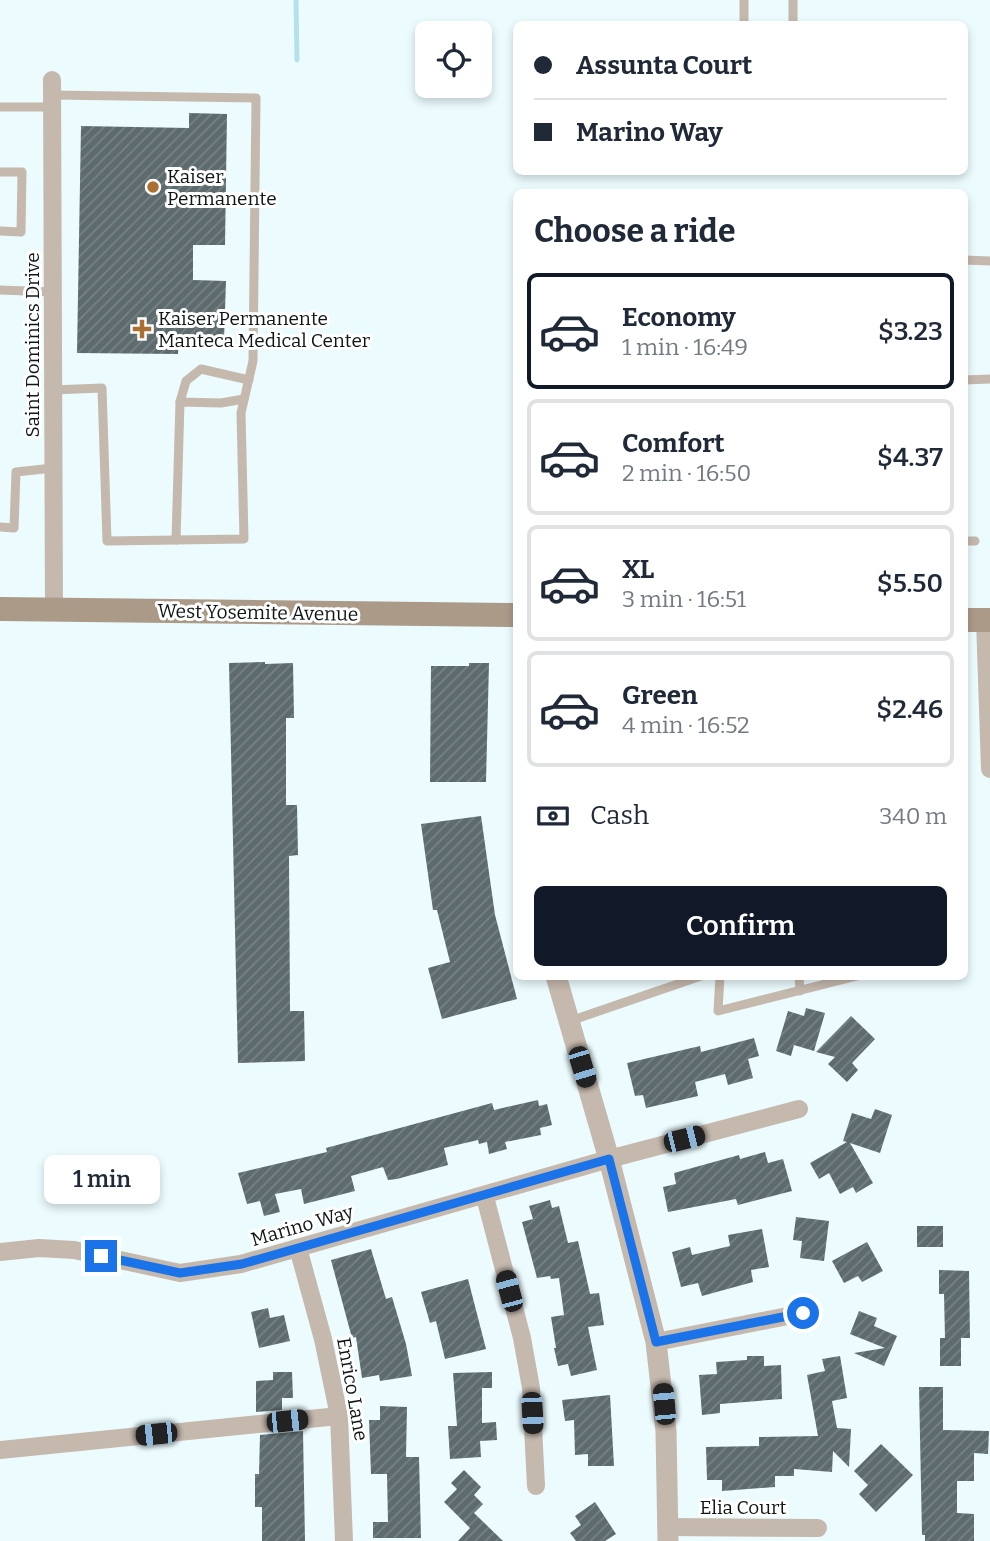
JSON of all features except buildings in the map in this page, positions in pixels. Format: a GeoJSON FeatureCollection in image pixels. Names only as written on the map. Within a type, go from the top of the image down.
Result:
{"type":"FeatureCollection","features":[{"type":"Feature","properties":{"kind":"main road","name":"West Yosemite Avenue"},"geometry":{"type":"LineString","coordinates":[[0,609],[513,615]]}},
{"type":"Feature","properties":{"kind":"street","name":"Saint Dominics Drive"},"geometry":{"type":"LineString","coordinates":[[52,94],[54,610]]}},
{"type":"Feature","properties":{"kind":"street"},"geometry":{"type":"LineString","coordinates":[[980,620],[990,769]]}},
{"type":"Feature","properties":{"kind":"street"},"geometry":{"type":"LineString","coordinates":[[557,980],[609,1159],[656,1342],[666,1431],[668,1534]]}},
{"type":"Feature","properties":{"kind":"street","name":"Marino Way"},"geometry":{"type":"LineString","coordinates":[[0,1252],[39,1248],[74,1250],[180,1273],[242,1264],[485,1197],[609,1159],[799,1110]]}},
{"type":"Feature","properties":{"kind":"street"},"geometry":{"type":"LineString","coordinates":[[485,1197],[522,1338],[531,1388],[536,1486]]}},
{"type":"Feature","properties":{"kind":"street","name":"Enrico Lane"},"geometry":{"type":"LineString","coordinates":[[298,1248],[323,1339],[339,1416],[344,1541]]}},
{"type":"Feature","properties":{"kind":"street"},"geometry":{"type":"LineString","coordinates":[[656,1342],[803,1313]]}},
{"type":"Feature","properties":{"kind":"street"},"geometry":{"type":"LineString","coordinates":[[0,1450],[339,1416]]}},
{"type":"Feature","properties":{"kind":"street","name":"Elia Court"},"geometry":{"type":"LineString","coordinates":[[668,1534],[818,1528]]}},
{"type":"Feature","properties":{"kind":"lane"},"geometry":{"type":"LineString","coordinates":[[744,0],[744,21]]}},
{"type":"Feature","properties":{"kind":"lane"},"geometry":{"type":"LineString","coordinates":[[793,0],[793,21]]}},
{"type":"Feature","properties":{"kind":"lane"},"geometry":{"type":"LineString","coordinates":[[0,107],[52,94],[256,98],[253,361],[241,414],[244,539],[107,541],[102,388],[53,390]]}},
{"type":"Feature","properties":{"kind":"lane"},"geometry":{"type":"LineString","coordinates":[[0,172],[22,172],[20,232],[0,232]]}},
{"type":"Feature","properties":{"kind":"lane"},"geometry":{"type":"LineString","coordinates":[[968,260],[990,261]]}},
{"type":"Feature","properties":{"kind":"lane"},"geometry":{"type":"LineString","coordinates":[[0,290],[53,292]]}},
{"type":"Feature","properties":{"kind":"lane"},"geometry":{"type":"LineString","coordinates":[[176,540],[180,402],[186,381],[201,369],[249,380]]}},
{"type":"Feature","properties":{"kind":"lane"},"geometry":{"type":"LineString","coordinates":[[968,380],[990,379]]}},
{"type":"Feature","properties":{"kind":"lane"},"geometry":{"type":"LineString","coordinates":[[180,402],[220,403],[244,399]]}},
{"type":"Feature","properties":{"kind":"lane"},"geometry":{"type":"LineString","coordinates":[[0,527],[14,527],[16,471],[53,468]]}},
{"type":"Feature","properties":{"kind":"lane"},"geometry":{"type":"LineString","coordinates":[[968,541],[975,541]]}},
{"type":"Feature","properties":{"kind":"lane"},"geometry":{"type":"LineString","coordinates":[[568,1021],[689,980]]}},
{"type":"Feature","properties":{"kind":"lane"},"geometry":{"type":"LineString","coordinates":[[720,980],[718,1011],[842,980]]}},
{"type":"Feature","properties":{"kind":"lane"},"geometry":{"type":"LineString","coordinates":[[799,980],[800,991]]}},
{"type":"Feature","properties":{"kind":"waterway"},"geometry":{"type":"LineString","coordinates":[[296,0],[297,60]]}},
{"type":"Feature","properties":{"kind":"place","name":"Kaiser Permanente"},"geometry":{"type":"Point","coordinates":[153,187]}},
{"type":"Feature","properties":{"kind":"place","name":"Kaiser Permanente Manteca Medical Center"},"geometry":{"type":"Point","coordinates":[142,329]}},
{"type":"Feature","properties":{"kind":"route"},"geometry":{"type":"LineString","coordinates":[[101,1256],[180,1273],[242,1264],[485,1197],[609,1159],[656,1342],[803,1313]]}}]}
